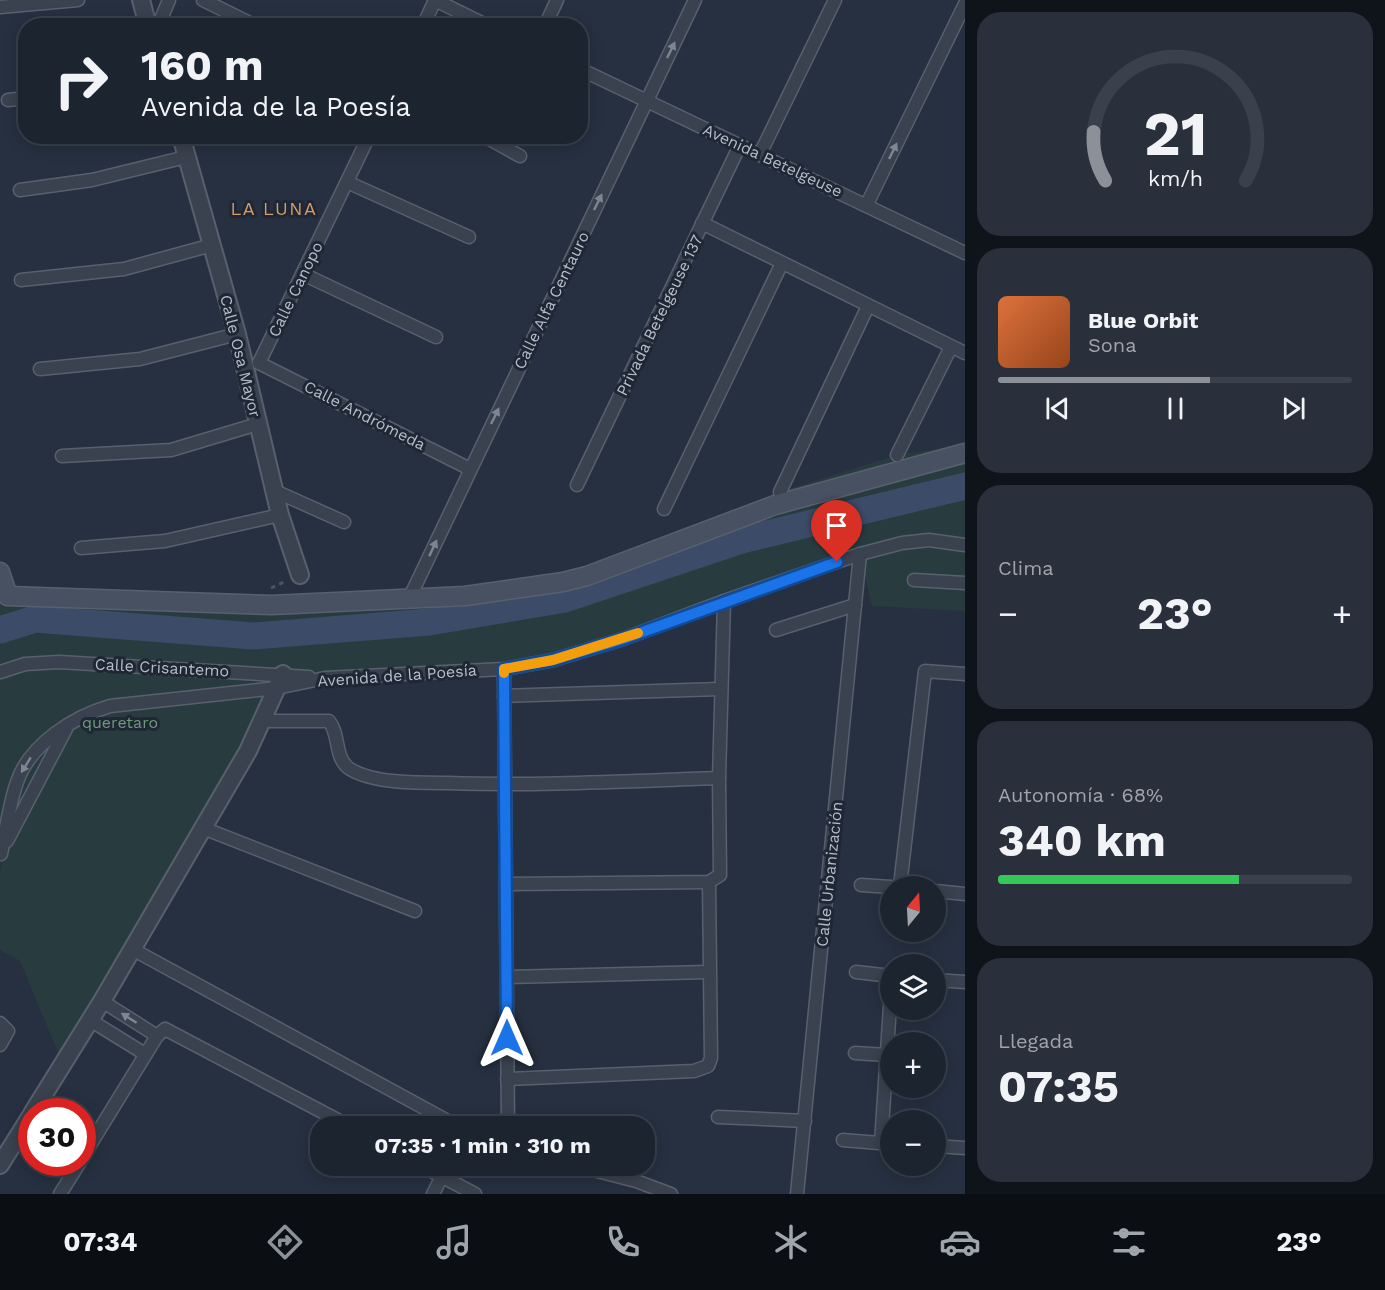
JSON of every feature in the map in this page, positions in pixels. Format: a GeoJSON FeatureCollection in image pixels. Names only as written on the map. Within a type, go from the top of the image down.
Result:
{"type":"FeatureCollection","features":[{"type":"Feature","properties":{"kind":"main road"},"geometry":{"type":"LineString","coordinates":[[0,572],[4,597],[272,605],[408,601],[476,595],[587,576],[775,505],[965,453]]}},
{"type":"Feature","properties":{"kind":"street"},"geometry":{"type":"LineString","coordinates":[[0,7],[78,0]]}},
{"type":"Feature","properties":{"kind":"street"},"geometry":{"type":"LineString","coordinates":[[141,0],[146,18]]}},
{"type":"Feature","properties":{"kind":"street"},"geometry":{"type":"LineString","coordinates":[[161,18],[169,0]]}},
{"type":"Feature","properties":{"kind":"street"},"geometry":{"type":"LineString","coordinates":[[203,0],[240,18]]}},
{"type":"Feature","properties":{"kind":"street"},"geometry":{"type":"LineString","coordinates":[[427,18],[435,0],[472,18]]}},
{"type":"Feature","properties":{"kind":"street"},"geometry":{"type":"LineString","coordinates":[[549,18],[557,0]]}},
{"type":"Feature","properties":{"kind":"street","name":"Calle Alfa Centauro"},"geometry":{"type":"LineString","coordinates":[[408,601],[695,0]]}},
{"type":"Feature","properties":{"kind":"street"},"geometry":{"type":"LineString","coordinates":[[760,154],[835,0]]}},
{"type":"Feature","properties":{"kind":"street"},"geometry":{"type":"LineString","coordinates":[[867,204],[965,4]]}},
{"type":"Feature","properties":{"kind":"street","name":"Avenida Betelgeuse"},"geometry":{"type":"LineString","coordinates":[[588,73],[867,204],[965,253]]}},
{"type":"Feature","properties":{"kind":"street"},"geometry":{"type":"LineString","coordinates":[[8,100],[18,99]]}},
{"type":"Feature","properties":{"kind":"street","name":"Calle Osa Mayor"},"geometry":{"type":"LineString","coordinates":[[183,144],[237,334],[252,364],[258,424],[280,515],[300,575]]}},
{"type":"Feature","properties":{"kind":"street","name":"Calle Canopo"},"geometry":{"type":"LineString","coordinates":[[252,364],[303,274],[365,144]]}},
{"type":"Feature","properties":{"kind":"street"},"geometry":{"type":"LineString","coordinates":[[498,144],[520,156]]}},
{"type":"Feature","properties":{"kind":"street","name":"Privada Betelgeuse 137"},"geometry":{"type":"LineString","coordinates":[[577,485],[740,145]]}},
{"type":"Feature","properties":{"kind":"street"},"geometry":{"type":"LineString","coordinates":[[20,190],[92,180],[186,157]]}},
{"type":"Feature","properties":{"kind":"street"},"geometry":{"type":"LineString","coordinates":[[347,182],[469,237]]}},
{"type":"Feature","properties":{"kind":"street"},"geometry":{"type":"LineString","coordinates":[[702,223],[965,354]]}},
{"type":"Feature","properties":{"kind":"street"},"geometry":{"type":"LineString","coordinates":[[21,280],[123,269],[212,245]]}},
{"type":"Feature","properties":{"kind":"street"},"geometry":{"type":"LineString","coordinates":[[664,509],[782,263]]}},
{"type":"Feature","properties":{"kind":"street"},"geometry":{"type":"LineString","coordinates":[[303,274],[436,336]]}},
{"type":"Feature","properties":{"kind":"street"},"geometry":{"type":"LineString","coordinates":[[780,492],[868,306]]}},
{"type":"Feature","properties":{"kind":"street"},"geometry":{"type":"LineString","coordinates":[[40,369],[140,360],[237,334]]}},
{"type":"Feature","properties":{"kind":"street"},"geometry":{"type":"LineString","coordinates":[[897,455],[951,347]]}},
{"type":"Feature","properties":{"kind":"street","name":"Calle Andrómeda"},"geometry":{"type":"LineString","coordinates":[[252,364],[470,469]]}},
{"type":"Feature","properties":{"kind":"street"},"geometry":{"type":"LineString","coordinates":[[62,456],[171,450],[258,424]]}},
{"type":"Feature","properties":{"kind":"street"},"geometry":{"type":"LineString","coordinates":[[275,491],[344,522]]}},
{"type":"Feature","properties":{"kind":"street"},"geometry":{"type":"LineString","coordinates":[[81,548],[165,541],[280,515]]}},
{"type":"Feature","properties":{"kind":"street","name":"Avenida de la Poesía"},"geometry":{"type":"LineString","coordinates":[[280,681],[504,669],[553,660],[623,639],[860,554],[902,543],[929,540],[965,545]]}},
{"type":"Feature","properties":{"kind":"street","name":"Calle Urbanización"},"geometry":{"type":"LineString","coordinates":[[797,1194],[860,554]]}},
{"type":"Feature","properties":{"kind":"street"},"geometry":{"type":"LineString","coordinates":[[914,580],[965,583]]}},
{"type":"Feature","properties":{"kind":"street"},"geometry":{"type":"LineString","coordinates":[[506,884],[709,882],[720,875],[720,689],[724,601]]}},
{"type":"Feature","properties":{"kind":"street"},"geometry":{"type":"LineString","coordinates":[[776,630],[855,605]]}},
{"type":"Feature","properties":{"kind":"street","name":"Calle Crisantemo"},"geometry":{"type":"LineString","coordinates":[[0,672],[26,664],[59,662],[280,681]]}},
{"type":"Feature","properties":{"kind":"street"},"geometry":{"type":"LineString","coordinates":[[504,669],[508,1116]]}},
{"type":"Feature","properties":{"kind":"street"},"geometry":{"type":"LineString","coordinates":[[901,876],[925,671],[965,674]]}},
{"type":"Feature","properties":{"kind":"street"},"geometry":{"type":"LineString","coordinates":[[41,1098],[102,1001],[203,828],[263,722],[280,681]]}},
{"type":"Feature","properties":{"kind":"street"},"geometry":{"type":"LineString","coordinates":[[0,855],[17,781],[26,761],[46,741],[68,726],[89,713],[110,706],[280,681]]}},
{"type":"Feature","properties":{"kind":"street"},"geometry":{"type":"LineString","coordinates":[[504,696],[720,689]]}},
{"type":"Feature","properties":{"kind":"street"},"geometry":{"type":"LineString","coordinates":[[263,722],[328,721],[343,762],[365,775],[408,782],[506,785],[719,778]]}},
{"type":"Feature","properties":{"kind":"street"},"geometry":{"type":"LineString","coordinates":[[0,855],[68,726]]}},
{"type":"Feature","properties":{"kind":"street"},"geometry":{"type":"LineString","coordinates":[[203,828],[415,911]]}},
{"type":"Feature","properties":{"kind":"street"},"geometry":{"type":"LineString","coordinates":[[507,1079],[703,1070],[708,1066],[711,1058],[708,972],[709,882]]}},
{"type":"Feature","properties":{"kind":"street"},"geometry":{"type":"LineString","coordinates":[[861,885],[880,886]]}},
{"type":"Feature","properties":{"kind":"street"},"geometry":{"type":"LineString","coordinates":[[946,892],[965,894]]}},
{"type":"Feature","properties":{"kind":"street"},"geometry":{"type":"LineString","coordinates":[[132,950],[439,1116]]}},
{"type":"Feature","properties":{"kind":"street"},"geometry":{"type":"LineString","coordinates":[[507,977],[708,972]]}},
{"type":"Feature","properties":{"kind":"street"},"geometry":{"type":"LineString","coordinates":[[856,972],[880,975]]}},
{"type":"Feature","properties":{"kind":"street"},"geometry":{"type":"LineString","coordinates":[[946,981],[965,982]]}},
{"type":"Feature","properties":{"kind":"street"},"geometry":{"type":"LineString","coordinates":[[102,1001],[157,1036]]}},
{"type":"Feature","properties":{"kind":"street"},"geometry":{"type":"LineString","coordinates":[[90,1020],[145,1054]]}},
{"type":"Feature","properties":{"kind":"street"},"geometry":{"type":"LineString","coordinates":[[0,1023],[8,1031],[0,1045]]}},
{"type":"Feature","properties":{"kind":"street"},"geometry":{"type":"LineString","coordinates":[[96,1135],[145,1054],[157,1036],[165,1029],[330,1116]]}},
{"type":"Feature","properties":{"kind":"street"},"geometry":{"type":"LineString","coordinates":[[855,1053],[880,1055]]}},
{"type":"Feature","properties":{"kind":"street"},"geometry":{"type":"LineString","coordinates":[[718,1117],[805,1121]]}},
{"type":"Feature","properties":{"kind":"street"},"geometry":{"type":"LineString","coordinates":[[0,1165],[18,1136]]}},
{"type":"Feature","properties":{"kind":"street"},"geometry":{"type":"LineString","coordinates":[[843,1140],[880,1143]]}},
{"type":"Feature","properties":{"kind":"street"},"geometry":{"type":"LineString","coordinates":[[946,1147],[965,1148]]}},
{"type":"Feature","properties":{"kind":"street"},"geometry":{"type":"LineString","coordinates":[[60,1194],[71,1176]]}},
{"type":"Feature","properties":{"kind":"street"},"geometry":{"type":"LineString","coordinates":[[433,1194],[442,1176],[475,1194]]}},
{"type":"Feature","properties":{"kind":"street"},"geometry":{"type":"LineString","coordinates":[[617,1176],[671,1194]]}},
{"type":"Feature","properties":{"kind":"green space","name":"queretaro"},"geometry":{"type":"Polygon","coordinates":[[[965,445],[965,611],[872,606],[860,554],[661,625],[504,669],[277,688],[63,1064],[20,961],[0,950],[0,875],[4,837],[0,835],[0,600],[22,597],[272,605],[563,582],[680,542],[780,492],[897,455],[965,445]]]}},
{"type":"Feature","properties":{"kind":"waterway"},"geometry":{"type":"LineString","coordinates":[[0,630],[35,619],[253,636],[429,622],[565,599],[742,540],[965,486]]}},
{"type":"Feature","properties":{"kind":"slow traffic"},"geometry":{"type":"LineString","coordinates":[[504,673],[504,669],[553,660],[638,633]]}},
{"type":"Feature","properties":{"kind":"district","name":"LA LUNA"},"geometry":{"type":"Point","coordinates":[274,209]}},
{"type":"Feature","properties":{"kind":"route"},"geometry":{"type":"LineString","coordinates":[[507,1038],[504,669],[553,660],[623,639],[837,562]]}}]}
